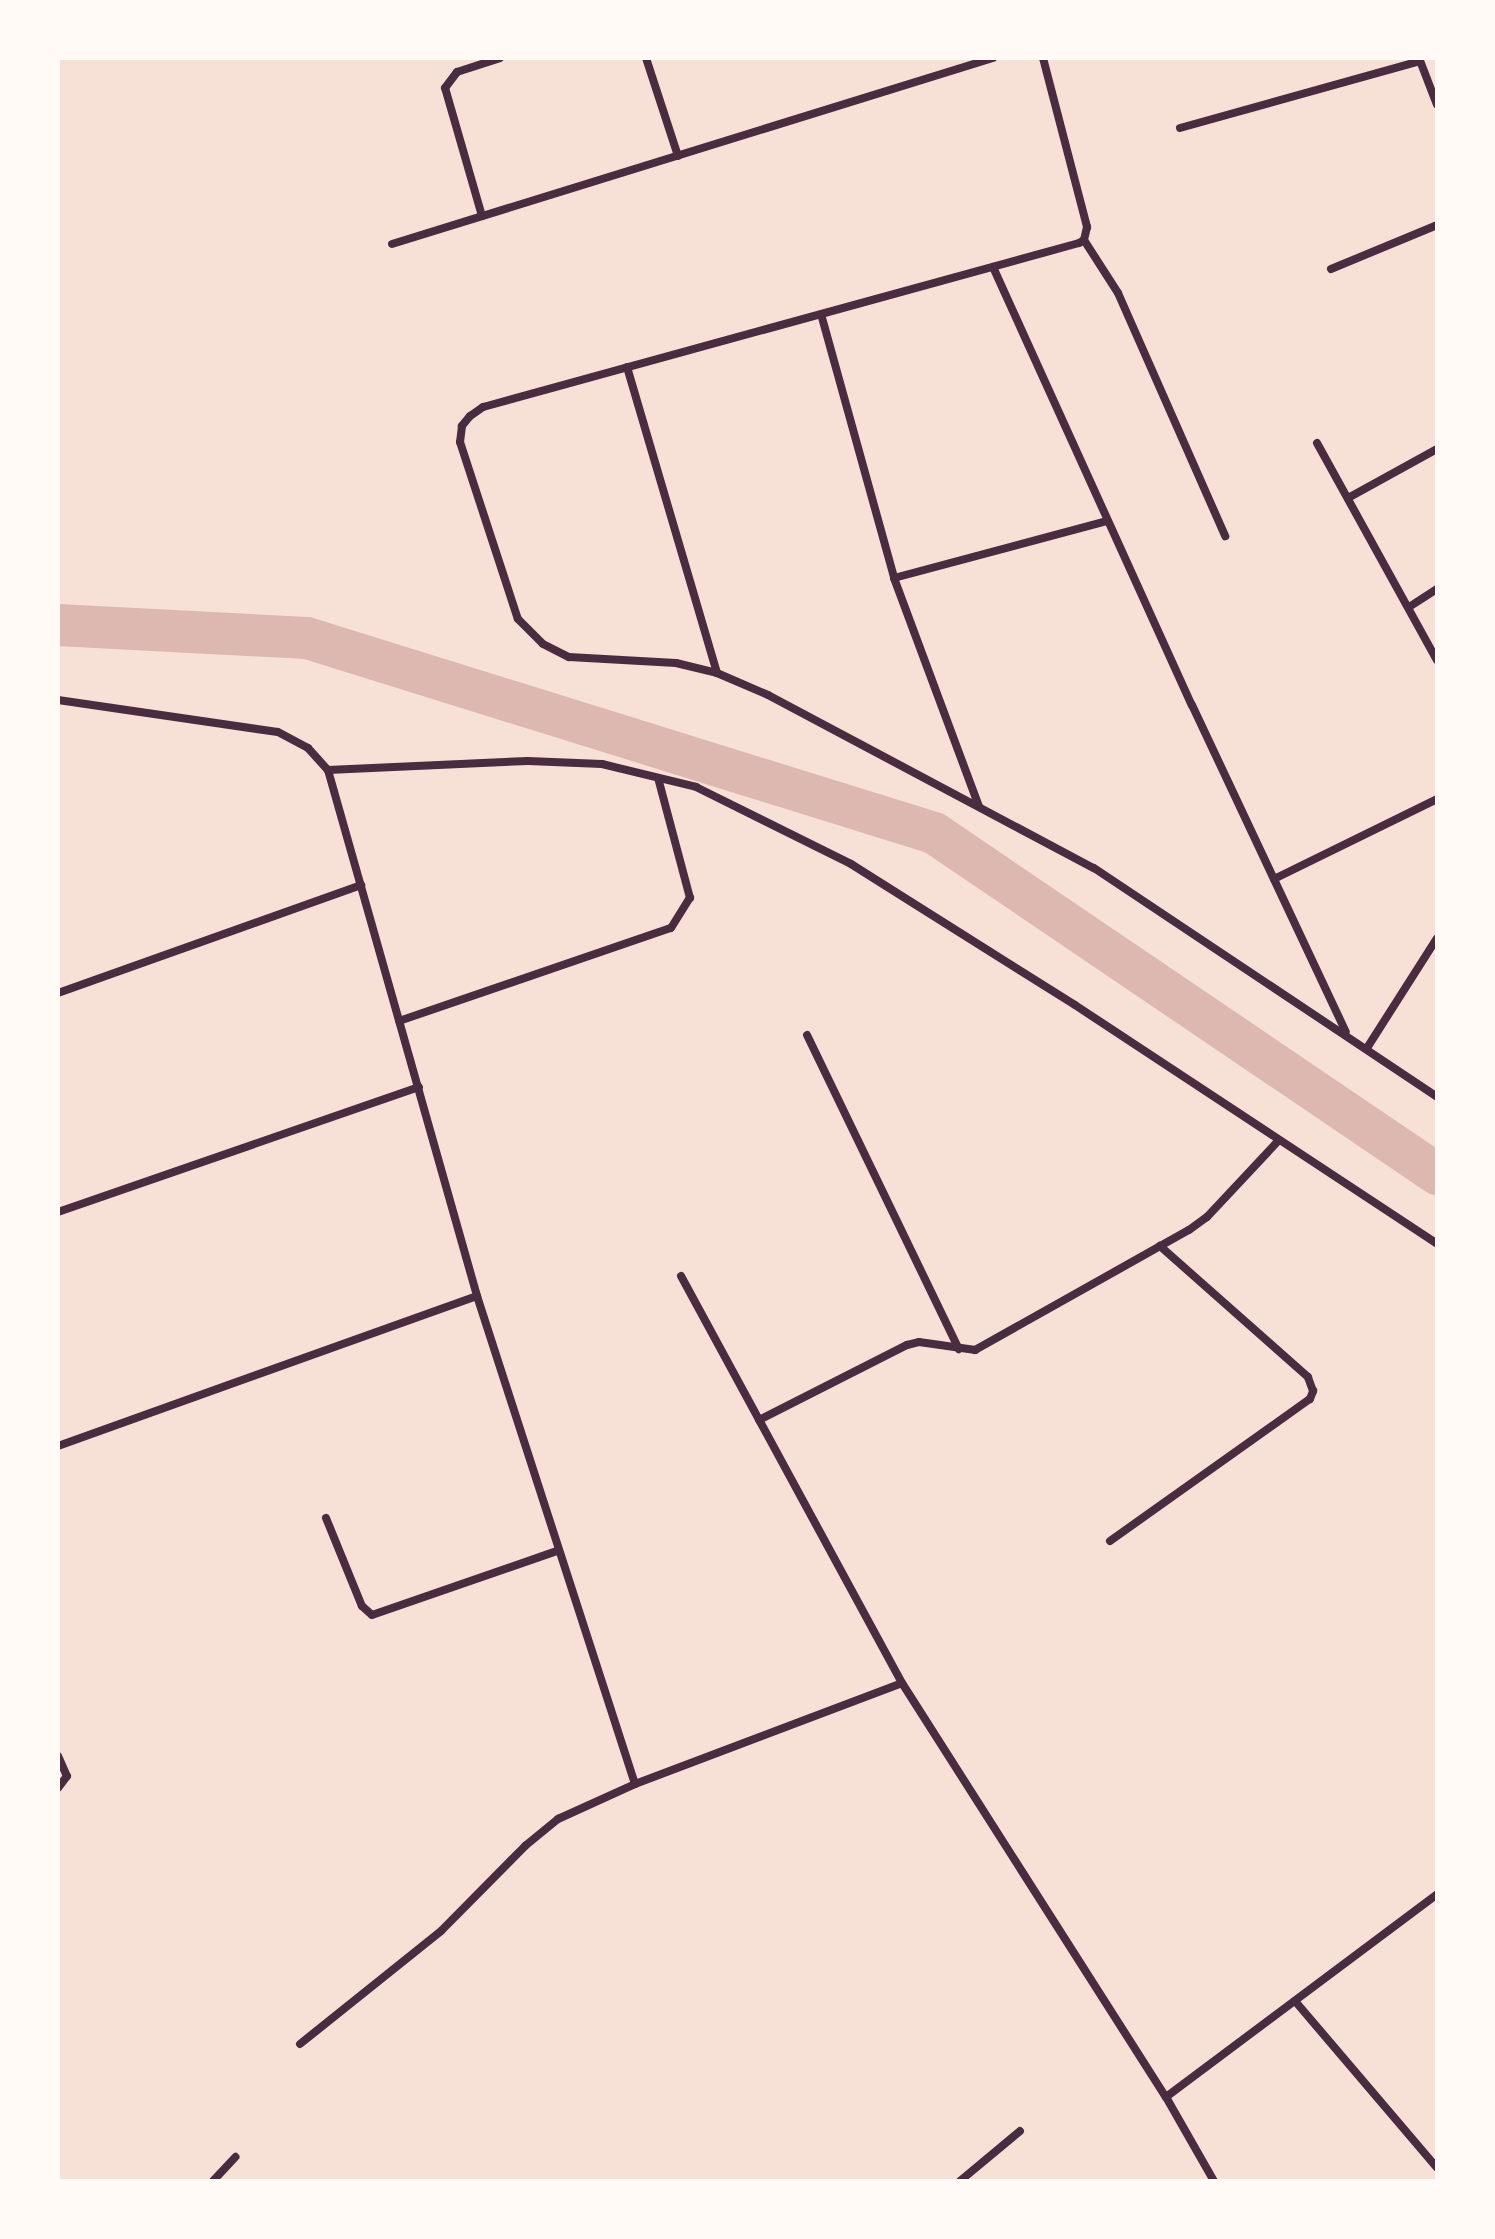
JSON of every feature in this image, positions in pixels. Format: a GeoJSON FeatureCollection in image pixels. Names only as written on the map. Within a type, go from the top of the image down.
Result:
{"type":"FeatureCollection","features":[{"type":"Feature","properties":{"kind":"street"},"geometry":{"type":"LineString","coordinates":[[482,216],[445,88],[457,72],[500,58]]}},
{"type":"Feature","properties":{"kind":"street"},"geometry":{"type":"LineString","coordinates":[[646,58],[678,156]]}},
{"type":"Feature","properties":{"kind":"street"},"geometry":{"type":"LineString","coordinates":[[392,244],[993,58]]}},
{"type":"Feature","properties":{"kind":"street"},"geometry":{"type":"LineString","coordinates":[[1043,58],[1087,227],[1084,240],[1118,293],[1225,536]]}},
{"type":"Feature","properties":{"kind":"street"},"geometry":{"type":"LineString","coordinates":[[1180,128],[1420,59],[1437,105]]}},
{"type":"Feature","properties":{"kind":"street"},"geometry":{"type":"LineString","coordinates":[[1331,269],[1437,225]]}},
{"type":"Feature","properties":{"kind":"street"},"geometry":{"type":"LineString","coordinates":[[1084,240],[483,407],[462,426],[460,442],[518,619],[543,644],[569,657],[676,663],[717,673],[768,695],[1094,868],[1347,1034],[1437,1097]]}},
{"type":"Feature","properties":{"kind":"street"},"geometry":{"type":"LineString","coordinates":[[993,267],[1107,521],[1347,1034]]}},
{"type":"Feature","properties":{"kind":"street"},"geometry":{"type":"LineString","coordinates":[[821,314],[894,578],[979,806]]}},
{"type":"Feature","properties":{"kind":"street"},"geometry":{"type":"LineString","coordinates":[[627,367],[717,673]]}},
{"type":"Feature","properties":{"kind":"street"},"geometry":{"type":"LineString","coordinates":[[1317,443],[1437,660]]}},
{"type":"Feature","properties":{"kind":"street"},"geometry":{"type":"LineString","coordinates":[[1348,498],[1437,449]]}},
{"type":"Feature","properties":{"kind":"street"},"geometry":{"type":"LineString","coordinates":[[894,578],[1107,521]]}},
{"type":"Feature","properties":{"kind":"street"},"geometry":{"type":"LineString","coordinates":[[1409,607],[1437,589]]}},
{"type":"Feature","properties":{"kind":"street"},"geometry":{"type":"LineString","coordinates":[[58,700],[278,732],[308,748],[328,770],[477,1296],[557,1551],[635,1784]]}},
{"type":"Feature","properties":{"kind":"street"},"geometry":{"type":"LineString","coordinates":[[328,770],[528,761],[602,764],[696,787],[851,864],[1075,1005],[1437,1244]]}},
{"type":"Feature","properties":{"kind":"street"},"geometry":{"type":"LineString","coordinates":[[399,1021],[671,928],[690,898],[658,778]]}},
{"type":"Feature","properties":{"kind":"street"},"geometry":{"type":"LineString","coordinates":[[1274,879],[1437,799]]}},
{"type":"Feature","properties":{"kind":"street"},"geometry":{"type":"LineString","coordinates":[[58,993],[361,885]]}},
{"type":"Feature","properties":{"kind":"street"},"geometry":{"type":"LineString","coordinates":[[1367,1048],[1437,938]]}},
{"type":"Feature","properties":{"kind":"street"},"geometry":{"type":"LineString","coordinates":[[807,1035],[959,1349]]}},
{"type":"Feature","properties":{"kind":"street"},"geometry":{"type":"LineString","coordinates":[[58,1212],[419,1087]]}},
{"type":"Feature","properties":{"kind":"street"},"geometry":{"type":"LineString","coordinates":[[759,1420],[907,1345],[919,1342],[975,1350],[1207,1217],[1278,1141]]}},
{"type":"Feature","properties":{"kind":"street"},"geometry":{"type":"LineString","coordinates":[[1110,1541],[1310,1399],[1313,1391],[1308,1377],[1160,1246]]}},
{"type":"Feature","properties":{"kind":"street"},"geometry":{"type":"LineString","coordinates":[[681,1276],[902,1683],[1166,2097],[1214,2181]]}},
{"type":"Feature","properties":{"kind":"street"},"geometry":{"type":"LineString","coordinates":[[58,1446],[477,1296]]}},
{"type":"Feature","properties":{"kind":"street"},"geometry":{"type":"LineString","coordinates":[[326,1518],[362,1606],[372,1615],[557,1551]]}},
{"type":"Feature","properties":{"kind":"street"},"geometry":{"type":"LineString","coordinates":[[300,2044],[441,1931],[543,1830],[558,1819],[635,1784],[902,1683]]}},
{"type":"Feature","properties":{"kind":"street"},"geometry":{"type":"LineString","coordinates":[[58,1756],[67,1776],[58,1788]]}},
{"type":"Feature","properties":{"kind":"street"},"geometry":{"type":"LineString","coordinates":[[1166,2097],[1437,1894]]}},
{"type":"Feature","properties":{"kind":"street"},"geometry":{"type":"LineString","coordinates":[[1295,2001],[1437,2168]]}},
{"type":"Feature","properties":{"kind":"street"},"geometry":{"type":"LineString","coordinates":[[960,2181],[1020,2131]]}},
{"type":"Feature","properties":{"kind":"street"},"geometry":{"type":"LineString","coordinates":[[213,2181],[235,2157]]}},
{"type":"Feature","properties":{"kind":"waterway"},"geometry":{"type":"LineString","coordinates":[[58,625],[307,638],[934,833],[1437,1174]]}}]}
